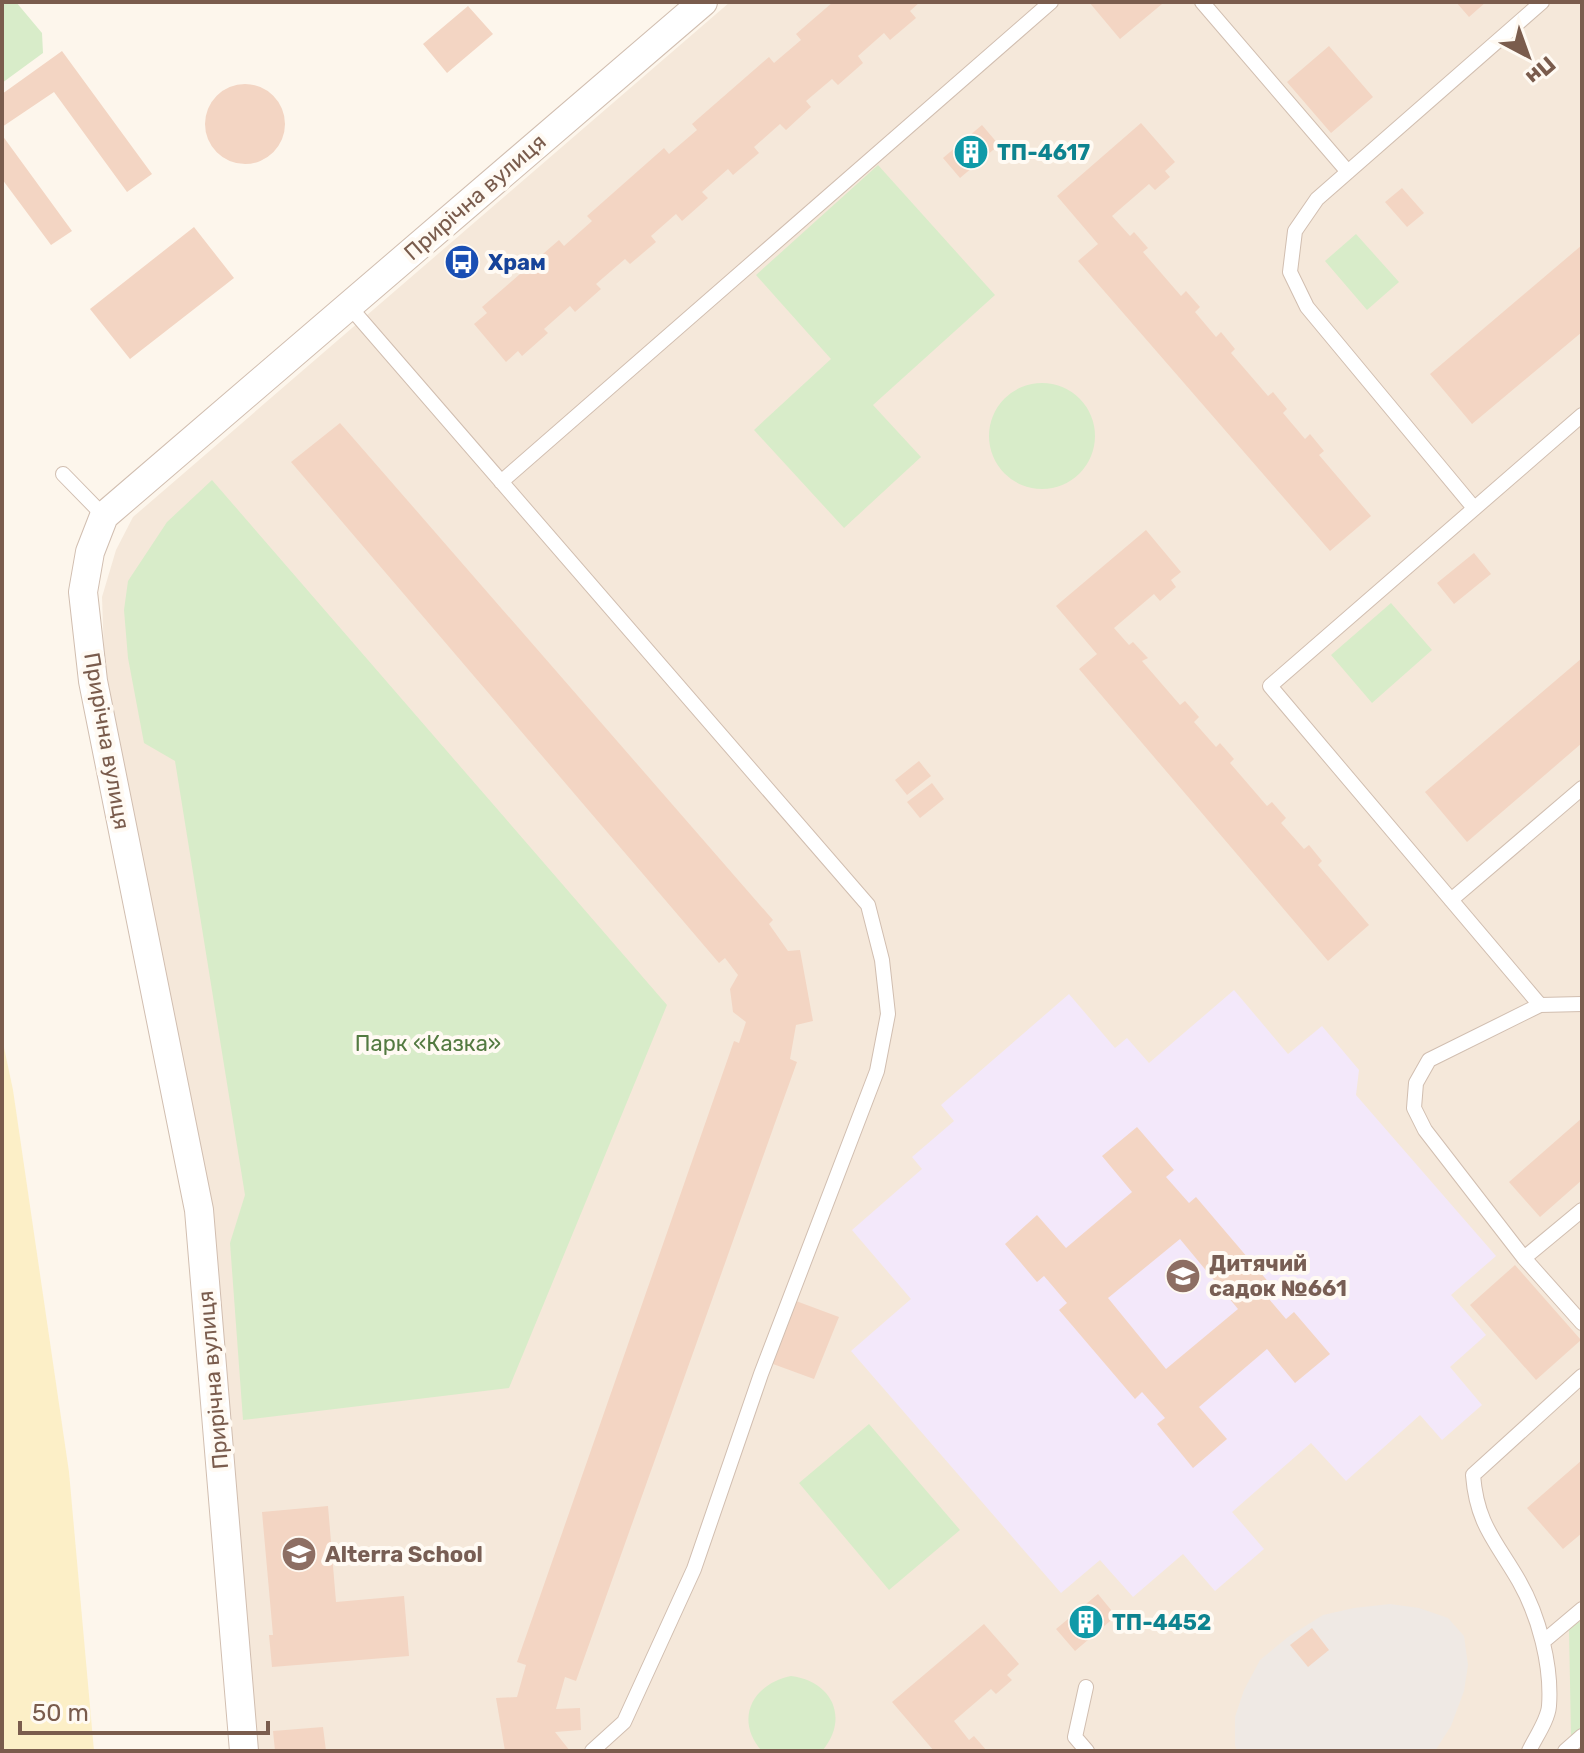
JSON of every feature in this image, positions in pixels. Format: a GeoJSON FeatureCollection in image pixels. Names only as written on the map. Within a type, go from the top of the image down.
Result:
{"type":"FeatureCollection","features":[{"type":"Feature","properties":{"kind":"street","name":"Прирічна вулиця"},"geometry":{"type":"LineString","coordinates":[[244,1751],[199,1210],[93,681],[83,592],[90,552],[104,516],[703,2]]}},
{"type":"Feature","properties":{"kind":"lane"},"geometry":{"type":"LineString","coordinates":[[501,482],[1051,2]]}},
{"type":"Feature","properties":{"kind":"lane"},"geometry":{"type":"LineString","coordinates":[[1202,2],[1348,172]]}},
{"type":"Feature","properties":{"kind":"lane"},"geometry":{"type":"LineString","coordinates":[[1474,508],[1307,307],[1290,272],[1295,231],[1317,199],[1542,2]]}},
{"type":"Feature","properties":{"kind":"lane"},"geometry":{"type":"LineString","coordinates":[[349,306],[868,905],[882,960],[888,1014],[877,1071],[761,1374],[694,1569],[624,1722],[592,1751]]}},
{"type":"Feature","properties":{"kind":"lane"},"geometry":{"type":"LineString","coordinates":[[1540,1005],[1270,686],[1582,415]]}},
{"type":"Feature","properties":{"kind":"lane"},"geometry":{"type":"LineString","coordinates":[[63,474],[104,516]]}},
{"type":"Feature","properties":{"kind":"lane"},"geometry":{"type":"LineString","coordinates":[[1451,900],[1582,788]]}},
{"type":"Feature","properties":{"kind":"lane"},"geometry":{"type":"LineString","coordinates":[[1582,1004],[1540,1005],[1429,1060],[1416,1083],[1414,1108],[1425,1130],[1524,1258],[1582,1323]]}},
{"type":"Feature","properties":{"kind":"lane"},"geometry":{"type":"LineString","coordinates":[[1524,1258],[1582,1210]]}},
{"type":"Feature","properties":{"kind":"lane"},"geometry":{"type":"LineString","coordinates":[[1529,1751],[1550,1709],[1544,1641],[1521,1584],[1487,1532],[1475,1502],[1473,1475],[1582,1376]]}},
{"type":"Feature","properties":{"kind":"lane"},"geometry":{"type":"LineString","coordinates":[[1544,1641],[1582,1609]]}},
{"type":"Feature","properties":{"kind":"lane"},"geometry":{"type":"LineString","coordinates":[[1086,1687],[1075,1737],[1087,1751]]}},
{"type":"Feature","properties":{"kind":"lane"},"geometry":{"type":"LineString","coordinates":[[1565,1751],[1582,1736]]}},
{"type":"Feature","properties":{"kind":"shaded area"},"geometry":{"type":"Polygon","coordinates":[[[730,2],[1582,2],[1582,1751],[256,1751],[216,1242],[185,1067],[105,683],[102,597],[116,550],[133,517],[730,2]]]}},
{"type":"Feature","properties":{"kind":"shaded area","name":"Дитячий садок №661"},"geometry":{"type":"Polygon","coordinates":[[[1234,990],[1288,1054],[1322,1026],[1359,1070],[1356,1095],[1496,1256],[1451,1295],[1486,1335],[1450,1367],[1482,1405],[1442,1440],[1420,1415],[1346,1481],[1311,1443],[1232,1512],[1264,1549],[1215,1591],[1183,1554],[1133,1597],[1100,1560],[1061,1593],[851,1351],[911,1299],[852,1230],[922,1169],[912,1157],[954,1121],[941,1105],[1069,994],[1115,1048],[1127,1038],[1149,1063],[1234,990]]]}},
{"type":"Feature","properties":{"kind":"shaded area"},"geometry":{"type":"Polygon","coordinates":[[[1390,1604],[1419,1608],[1448,1618],[1464,1636],[1468,1665],[1464,1691],[1451,1726],[1435,1751],[1237,1751],[1235,1717],[1244,1690],[1260,1660],[1288,1637],[1323,1615],[1390,1604]]]}},
{"type":"Feature","properties":{"kind":"green space"},"geometry":{"type":"Polygon","coordinates":[[[2,2],[16,2],[42,33],[43,53],[2,83],[2,2]]]}},
{"type":"Feature","properties":{"kind":"green space"},"geometry":{"type":"Polygon","coordinates":[[[878,165],[995,295],[873,405],[921,457],[844,528],[754,430],[831,359],[756,275],[878,165]]]}},
{"type":"Feature","properties":{"kind":"green space"},"geometry":{"type":"Polygon","coordinates":[[[1356,234],[1399,282],[1367,310],[1325,261],[1356,234]]]}},
{"type":"Feature","properties":{"kind":"green space"},"geometry":{"type":"Polygon","coordinates":[[[1042,383],[1062,387],[1079,399],[1091,416],[1095,436],[1091,456],[1079,473],[1062,485],[1042,489],[1022,485],[1005,473],[993,456],[989,436],[993,416],[1005,399],[1022,387],[1042,383]]]}},
{"type":"Feature","properties":{"kind":"green space","name":"Парк «Казка»"},"geometry":{"type":"Polygon","coordinates":[[[212,480],[667,1005],[509,1388],[243,1420],[230,1243],[245,1195],[175,761],[144,743],[128,658],[124,610],[128,581],[167,522],[212,480]]]}},
{"type":"Feature","properties":{"kind":"green space"},"geometry":{"type":"Polygon","coordinates":[[[1391,603],[1432,650],[1372,703],[1331,655],[1391,603]]]}},
{"type":"Feature","properties":{"kind":"green space"},"geometry":{"type":"Polygon","coordinates":[[[869,1424],[960,1530],[889,1590],[799,1483],[869,1424]]]}},
{"type":"Feature","properties":{"kind":"green space"},"geometry":{"type":"Polygon","coordinates":[[[1579,1621],[1582,1626],[1582,1727],[1571,1736],[1569,1629],[1579,1621]]]}},
{"type":"Feature","properties":{"kind":"green space"},"geometry":{"type":"Polygon","coordinates":[[[791,1676],[817,1685],[832,1703],[835,1726],[822,1751],[762,1751],[749,1727],[751,1705],[757,1695],[777,1680],[791,1676]]]}},
{"type":"Feature","properties":{"kind":"sand"},"geometry":{"type":"Polygon","coordinates":[[[2,1038],[13,1090],[69,1472],[94,1751],[2,1751],[2,1038]]]}},
{"type":"Feature","properties":{"kind":"building"},"geometry":{"type":"Polygon","coordinates":[[[833,2],[920,2],[910,11],[916,18],[890,40],[884,33],[858,56],[863,63],[838,85],[832,79],[806,101],[811,107],[786,130],[780,124],[754,147],[759,153],[733,175],[728,169],[702,192],[708,198],[682,221],[676,214],[651,236],[656,242],[630,264],[625,259],[596,284],[601,289],[575,312],[570,306],[544,329],[548,333],[522,356],[518,351],[506,362],[474,324],[487,313],[482,307],[559,240],[564,246],[592,221],[587,216],[664,148],[669,154],[697,130],[692,124],[769,57],[774,63],[801,40],[796,34],[833,2]]]}},
{"type":"Feature","properties":{"kind":"building"},"geometry":{"type":"Polygon","coordinates":[[[1089,2],[1160,2],[1162,4],[1120,39],[1089,2]]]}},
{"type":"Feature","properties":{"kind":"building"},"geometry":{"type":"Polygon","coordinates":[[[1456,2],[1486,2],[1469,17],[1456,2]]]}},
{"type":"Feature","properties":{"kind":"building"},"geometry":{"type":"Polygon","coordinates":[[[468,6],[493,34],[447,73],[423,44],[468,6]]]}},
{"type":"Feature","properties":{"kind":"building"},"geometry":{"type":"Polygon","coordinates":[[[1329,46],[1373,97],[1331,133],[1287,82],[1329,46]]]}},
{"type":"Feature","properties":{"kind":"building"},"geometry":{"type":"Polygon","coordinates":[[[62,51],[152,174],[127,192],[54,92],[2,127],[2,94],[62,51]]]}},
{"type":"Feature","properties":{"kind":"building"},"geometry":{"type":"Polygon","coordinates":[[[245,84],[260,87],[273,96],[282,109],[285,124],[282,139],[273,152],[260,161],[245,164],[230,161],[217,152],[208,139],[205,124],[208,109],[217,96],[230,87],[245,84]]]}},
{"type":"Feature","properties":{"kind":"building"},"geometry":{"type":"Polygon","coordinates":[[[1141,123],[1175,162],[1165,171],[1170,177],[1155,190],[1149,184],[1112,216],[1130,236],[1134,232],[1148,248],[1143,252],[1181,296],[1186,291],[1200,307],[1195,312],[1216,337],[1221,332],[1235,349],[1231,353],[1268,396],[1273,392],[1287,409],[1283,413],[1305,439],[1310,434],[1324,451],[1319,455],[1371,516],[1330,551],[1078,261],[1098,244],[1057,196],[1141,123]]]}},
{"type":"Feature","properties":{"kind":"building","name":"ТП-4617"},"geometry":{"type":"Polygon","coordinates":[[[982,125],[999,145],[960,178],[943,158],[982,125]]]}},
{"type":"Feature","properties":{"kind":"building"},"geometry":{"type":"Polygon","coordinates":[[[2,135],[72,231],[51,245],[2,179],[2,135]]]}},
{"type":"Feature","properties":{"kind":"building"},"geometry":{"type":"Polygon","coordinates":[[[1402,188],[1424,213],[1407,227],[1385,202],[1402,188]]]}},
{"type":"Feature","properties":{"kind":"building"},"geometry":{"type":"Polygon","coordinates":[[[194,227],[234,278],[130,359],[90,309],[194,227]]]}},
{"type":"Feature","properties":{"kind":"building"},"geometry":{"type":"Polygon","coordinates":[[[1582,245],[1582,332],[1472,424],[1430,374],[1582,245]]]}},
{"type":"Feature","properties":{"kind":"building"},"geometry":{"type":"Polygon","coordinates":[[[340,423],[773,920],[769,924],[788,951],[800,950],[813,1021],[796,1025],[790,1059],[797,1062],[576,1681],[565,1677],[556,1709],[580,1708],[581,1730],[555,1732],[570,1751],[505,1751],[496,1698],[517,1697],[526,1665],[517,1662],[734,1041],[739,1043],[746,1022],[733,1012],[730,989],[738,975],[725,958],[719,963],[291,462],[340,423]]]}},
{"type":"Feature","properties":{"kind":"building"},"geometry":{"type":"Polygon","coordinates":[[[1146,530],[1181,572],[1171,580],[1176,587],[1160,601],[1154,594],[1114,628],[1129,645],[1133,642],[1148,658],[1142,661],[1180,705],[1185,701],[1199,717],[1194,722],[1216,747],[1220,743],[1234,759],[1230,763],[1267,806],[1272,802],[1286,818],[1281,823],[1304,849],[1309,845],[1322,861],[1318,865],[1369,925],[1328,961],[1079,669],[1097,654],[1056,606],[1146,530]]]}},
{"type":"Feature","properties":{"kind":"building"},"geometry":{"type":"Polygon","coordinates":[[[1474,553],[1491,574],[1454,604],[1437,583],[1474,553]]]}},
{"type":"Feature","properties":{"kind":"building"},"geometry":{"type":"Polygon","coordinates":[[[1582,658],[1582,743],[1467,842],[1425,792],[1582,658]]]}},
{"type":"Feature","properties":{"kind":"building"},"geometry":{"type":"Polygon","coordinates":[[[919,761],[931,776],[907,795],[895,780],[919,761]]]}},
{"type":"Feature","properties":{"kind":"building"},"geometry":{"type":"Polygon","coordinates":[[[932,783],[944,799],[920,818],[907,802],[932,783]]]}},
{"type":"Feature","properties":{"kind":"building"},"geometry":{"type":"Polygon","coordinates":[[[1582,1118],[1582,1180],[1540,1217],[1509,1182],[1582,1118]]]}},
{"type":"Feature","properties":{"kind":"building"},"geometry":{"type":"Polygon","coordinates":[[[1137,1127],[1174,1170],[1166,1177],[1189,1203],[1196,1197],[1271,1285],[1263,1292],[1286,1319],[1294,1312],[1330,1354],[1295,1383],[1267,1349],[1199,1407],[1227,1439],[1193,1468],[1157,1424],[1165,1418],[1142,1392],[1135,1399],[1059,1310],[1067,1303],[1044,1276],[1037,1282],[1005,1244],[1037,1215],[1066,1248],[1132,1192],[1102,1156],[1137,1127]],[[1180,1239],[1108,1298],[1166,1369],[1238,1309],[1180,1239]]]}},
{"type":"Feature","properties":{"kind":"building"},"geometry":{"type":"Polygon","coordinates":[[[1515,1265],[1581,1340],[1536,1380],[1470,1305],[1515,1265]]]}},
{"type":"Feature","properties":{"kind":"building"},"geometry":{"type":"Polygon","coordinates":[[[796,1301],[839,1317],[814,1379],[773,1364],[796,1301]]]}},
{"type":"Feature","properties":{"kind":"building"},"geometry":{"type":"Polygon","coordinates":[[[1582,1460],[1582,1533],[1563,1549],[1527,1508],[1582,1460]]]}},
{"type":"Feature","properties":{"kind":"building","name":"Alterra School"},"geometry":{"type":"Polygon","coordinates":[[[328,1506],[336,1602],[404,1596],[409,1656],[272,1667],[269,1635],[273,1635],[262,1512],[328,1506]]]}},
{"type":"Feature","properties":{"kind":"building","name":"ТП-4452"},"geometry":{"type":"Polygon","coordinates":[[[1098,1594],[1116,1616],[1075,1651],[1056,1629],[1098,1594]]]}},
{"type":"Feature","properties":{"kind":"building"},"geometry":{"type":"Polygon","coordinates":[[[984,1624],[1019,1664],[1007,1675],[1012,1680],[996,1694],[991,1689],[954,1721],[969,1740],[974,1736],[987,1751],[934,1751],[892,1702],[984,1624]]]}},
{"type":"Feature","properties":{"kind":"building"},"geometry":{"type":"Polygon","coordinates":[[[1312,1628],[1329,1650],[1308,1667],[1290,1645],[1312,1628]]]}},
{"type":"Feature","properties":{"kind":"building"},"geometry":{"type":"Polygon","coordinates":[[[323,1727],[326,1751],[275,1751],[273,1731],[323,1727]]]}},
{"type":"Feature","properties":{"kind":"place","name":"ТП-4617"},"geometry":{"type":"Point","coordinates":[971,152]}},
{"type":"Feature","properties":{"kind":"place","name":"Храм"},"geometry":{"type":"Point","coordinates":[462,262]}},
{"type":"Feature","properties":{"kind":"place","name":"Дитячий садок №661"},"geometry":{"type":"Point","coordinates":[1183,1276]}},
{"type":"Feature","properties":{"kind":"place","name":"Alterra School"},"geometry":{"type":"Point","coordinates":[299,1554]}},
{"type":"Feature","properties":{"kind":"place","name":"ТП-4452"},"geometry":{"type":"Point","coordinates":[1086,1622]}}]}
